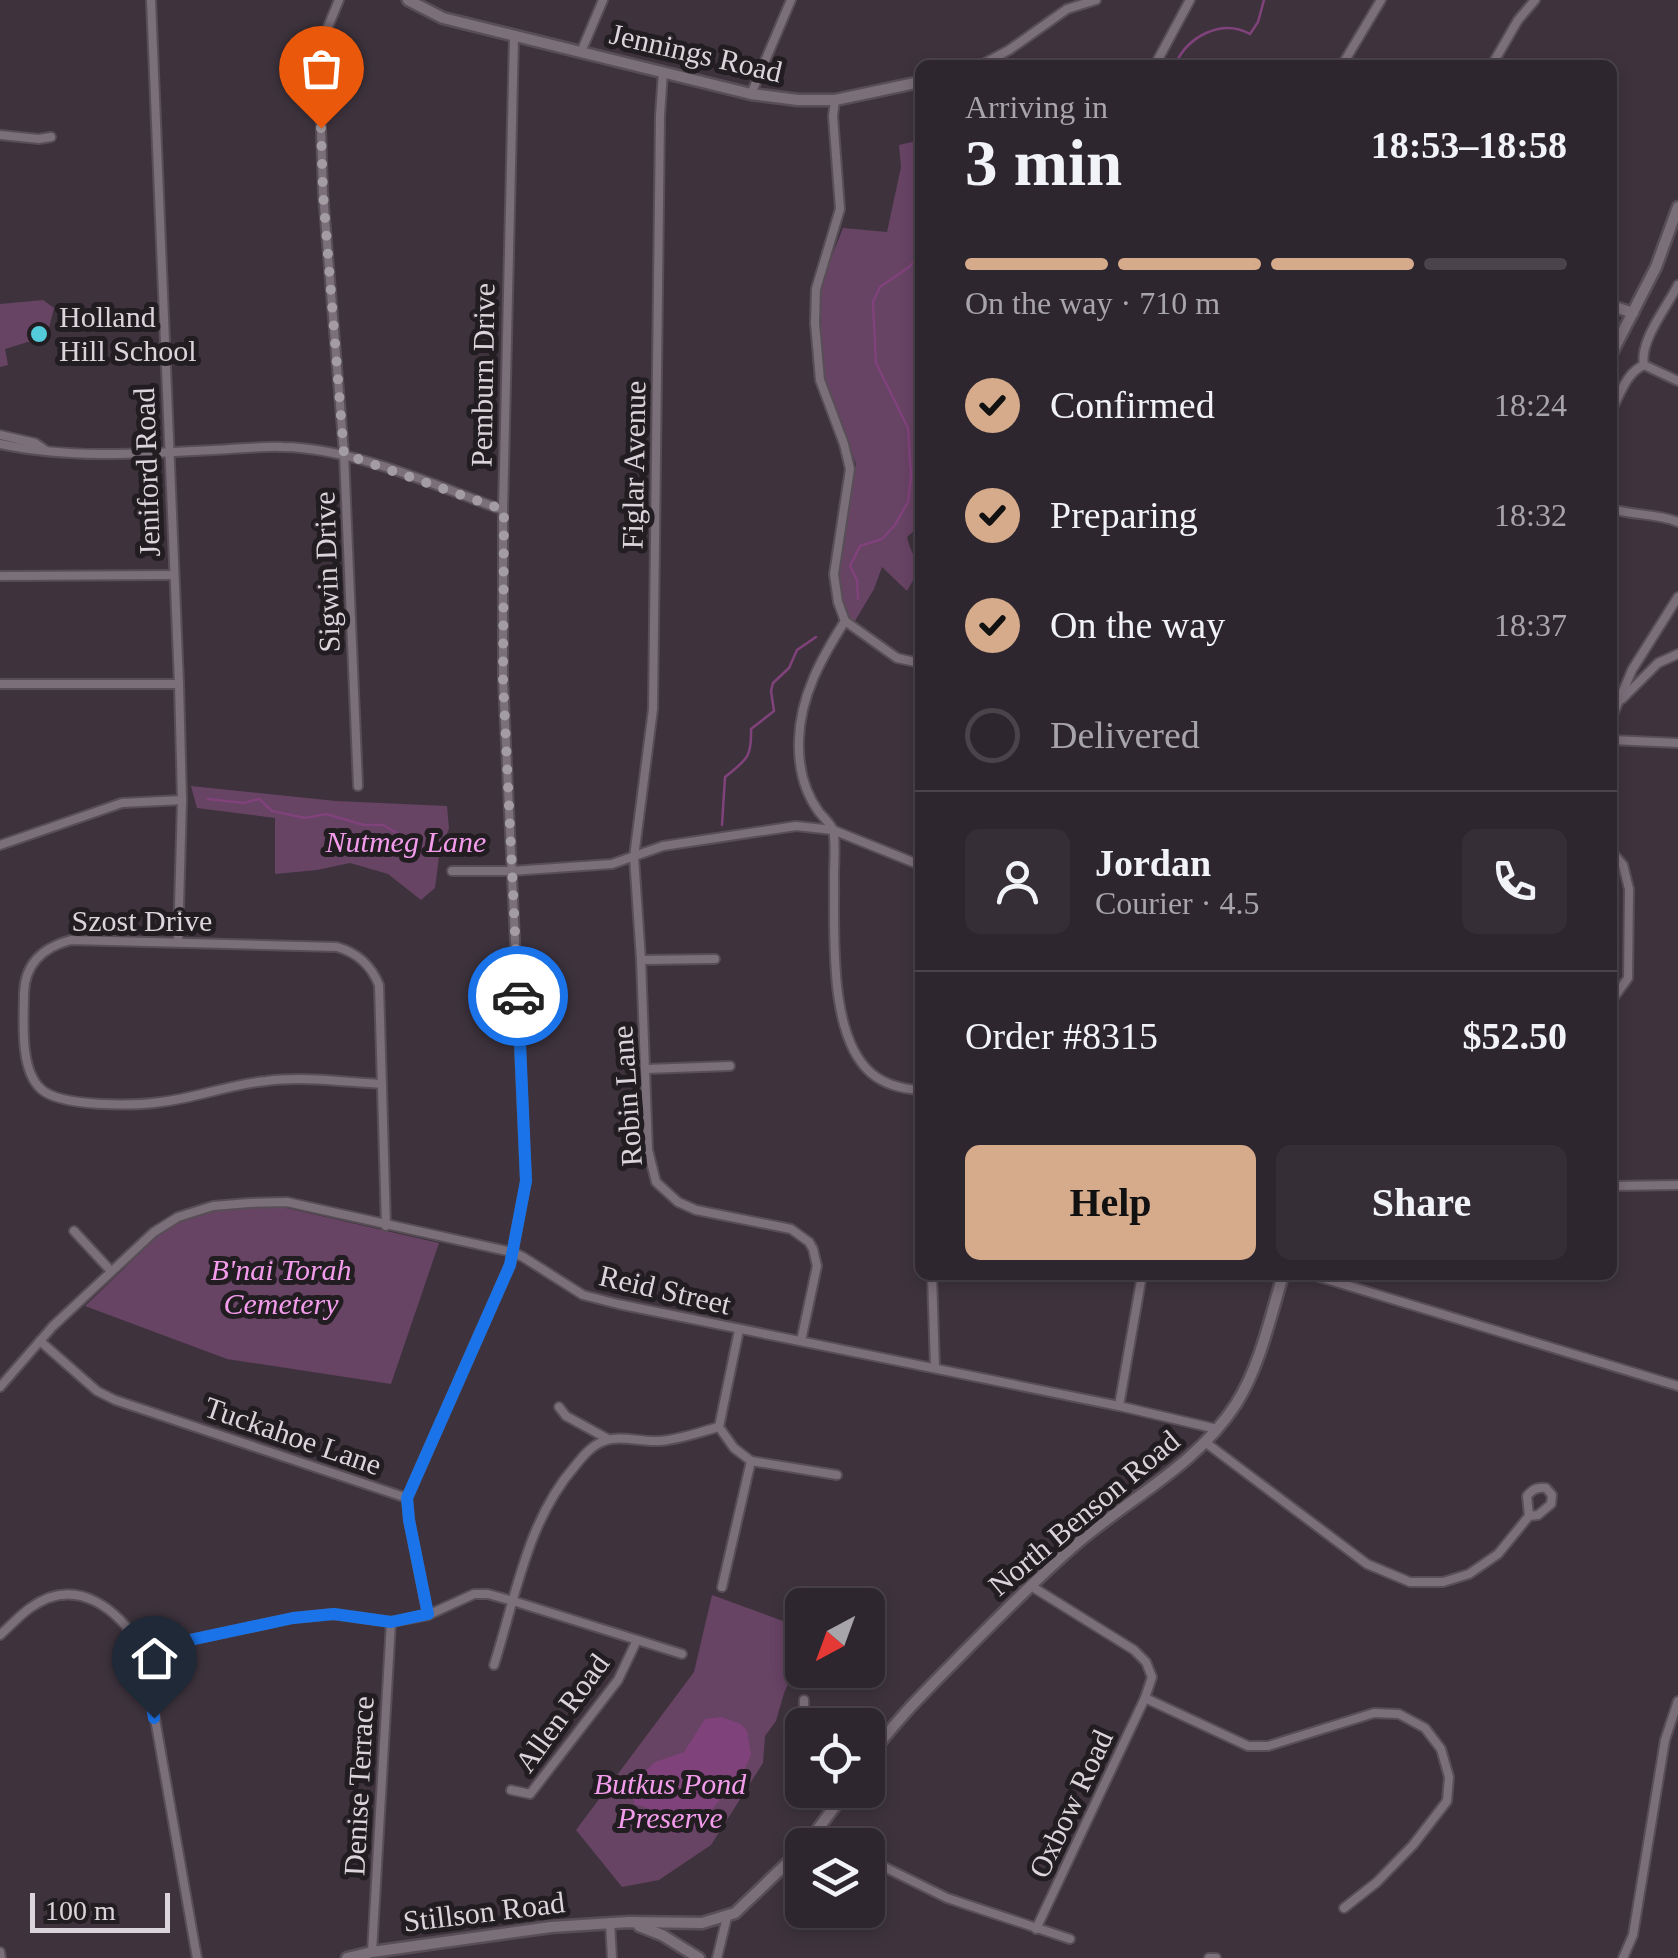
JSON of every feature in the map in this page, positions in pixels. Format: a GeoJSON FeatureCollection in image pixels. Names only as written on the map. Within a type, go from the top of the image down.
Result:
{"type":"FeatureCollection","features":[{"type":"Feature","properties":{"kind":"main road","name":"Jennings Road"},"geometry":{"type":"LineString","coordinates":[[408,0],[443,18],[751,94],[836,100],[915,83]]}},
{"type":"Feature","properties":{"kind":"main road"},"geometry":{"type":"LineString","coordinates":[[1617,344],[1656,268],[1678,208]]}},
{"type":"Feature","properties":{"kind":"main road"},"geometry":{"type":"LineString","coordinates":[[1617,308],[1633,314]]}},
{"type":"Feature","properties":{"kind":"main road","name":"North Benson Road"},"geometry":{"type":"LineString","coordinates":[[885,1738],[1031,1586],[1082,1539],[1206,1442],[1247,1383],[1281,1280]]}},
{"type":"Feature","properties":{"kind":"main road"},"geometry":{"type":"LineString","coordinates":[[727,1917],[785,1866]]}},
{"type":"Feature","properties":{"kind":"main road","name":"Stillson Road"},"geometry":{"type":"LineString","coordinates":[[347,1958],[552,1926],[610,1922],[684,1924],[727,1917]]}},
{"type":"Feature","properties":{"kind":"main road","name":"Stillson Road"},"geometry":{"type":"LineString","coordinates":[[629,1922],[662,1934],[698,1958]]}},
{"type":"Feature","properties":{"kind":"street","name":"Jeniford Road"},"geometry":{"type":"LineString","coordinates":[[151,0],[182,800],[178,942]]}},
{"type":"Feature","properties":{"kind":"street","name":"Sigwin Drive"},"geometry":{"type":"LineString","coordinates":[[339,0],[325,34],[320,63],[323,193],[344,454],[358,786]]}},
{"type":"Feature","properties":{"kind":"street"},"geometry":{"type":"LineString","coordinates":[[581,52],[603,0]]}},
{"type":"Feature","properties":{"kind":"street"},"geometry":{"type":"LineString","coordinates":[[751,94],[791,0]]}},
{"type":"Feature","properties":{"kind":"street"},"geometry":{"type":"LineString","coordinates":[[990,60],[1066,9],[1096,0]]}},
{"type":"Feature","properties":{"kind":"street"},"geometry":{"type":"LineString","coordinates":[[1158,60],[1190,0]]}},
{"type":"Feature","properties":{"kind":"street"},"geometry":{"type":"LineString","coordinates":[[1345,60],[1381,0]]}},
{"type":"Feature","properties":{"kind":"street"},"geometry":{"type":"LineString","coordinates":[[1495,60],[1518,20],[1535,0]]}},
{"type":"Feature","properties":{"kind":"street","name":"Pemburn Drive"},"geometry":{"type":"LineString","coordinates":[[512,1252],[527,1165],[503,679],[514,36]]}},
{"type":"Feature","properties":{"kind":"street","name":"Figlar Avenue"},"geometry":{"type":"LineString","coordinates":[[634,857],[653,709],[660,116],[664,72]]}},
{"type":"Feature","properties":{"kind":"street"},"geometry":{"type":"LineString","coordinates":[[836,100],[833,116],[840,210],[816,289],[815,323],[820,380],[850,469],[834,574],[845,621],[897,658],[915,662]]}},
{"type":"Feature","properties":{"kind":"street"},"geometry":{"type":"LineString","coordinates":[[0,135],[51,136]]}},
{"type":"Feature","properties":{"kind":"street"},"geometry":{"type":"LineString","coordinates":[[1678,285],[1644,346],[1642,360],[1644,365],[1678,381]]}},
{"type":"Feature","properties":{"kind":"street"},"geometry":{"type":"LineString","coordinates":[[1617,401],[1634,370],[1644,365]]}},
{"type":"Feature","properties":{"kind":"street"},"geometry":{"type":"LineString","coordinates":[[0,435],[35,443],[45,450]]}},
{"type":"Feature","properties":{"kind":"street"},"geometry":{"type":"LineString","coordinates":[[0,444],[74,454],[284,447],[344,454],[504,510]]}},
{"type":"Feature","properties":{"kind":"street"},"geometry":{"type":"LineString","coordinates":[[1617,510],[1678,522]]}},
{"type":"Feature","properties":{"kind":"street"},"geometry":{"type":"LineString","coordinates":[[0,576],[174,575]]}},
{"type":"Feature","properties":{"kind":"street"},"geometry":{"type":"LineString","coordinates":[[1617,707],[1632,670],[1678,597]]}},
{"type":"Feature","properties":{"kind":"street"},"geometry":{"type":"LineString","coordinates":[[845,621],[822,656],[802,710],[800,773],[817,809],[833,830],[836,978],[850,1041],[873,1075],[890,1085],[915,1089]]}},
{"type":"Feature","properties":{"kind":"street"},"geometry":{"type":"LineString","coordinates":[[1619,702],[1658,664],[1678,654]]}},
{"type":"Feature","properties":{"kind":"street"},"geometry":{"type":"LineString","coordinates":[[0,684],[178,684]]}},
{"type":"Feature","properties":{"kind":"street"},"geometry":{"type":"LineString","coordinates":[[1617,740],[1678,742]]}},
{"type":"Feature","properties":{"kind":"street"},"geometry":{"type":"LineString","coordinates":[[0,845],[122,803],[182,800]]}},
{"type":"Feature","properties":{"kind":"street"},"geometry":{"type":"LineString","coordinates":[[452,872],[612,864],[663,846],[796,826],[833,830],[915,863]]}},
{"type":"Feature","properties":{"kind":"street","name":"Robin Lane"},"geometry":{"type":"LineString","coordinates":[[634,857],[648,1150],[653,1176],[660,1188],[688,1207],[797,1231],[814,1250],[817,1266],[801,1341]]}},
{"type":"Feature","properties":{"kind":"street"},"geometry":{"type":"LineString","coordinates":[[1617,858],[1629,888],[1628,978],[1617,993]]}},
{"type":"Feature","properties":{"kind":"street","name":"Szost Drive"},"geometry":{"type":"LineString","coordinates":[[382,1084],[267,1080],[160,1103],[82,1103],[56,1098],[32,1079],[26,1063],[24,988],[28,974],[41,954],[70,940],[337,946],[350,950],[374,971],[379,985],[382,1084],[386,1226]]}},
{"type":"Feature","properties":{"kind":"street"},"geometry":{"type":"LineString","coordinates":[[641,960],[715,958]]}},
{"type":"Feature","properties":{"kind":"street"},"geometry":{"type":"LineString","coordinates":[[646,1069],[730,1066]]}},
{"type":"Feature","properties":{"kind":"street"},"geometry":{"type":"LineString","coordinates":[[1617,1186],[1678,1185]]}},
{"type":"Feature","properties":{"kind":"street","name":"Reid Street"},"geometry":{"type":"LineString","coordinates":[[0,1387],[40,1341],[166,1223],[224,1204],[287,1202],[512,1252],[583,1295],[1217,1429]]}},
{"type":"Feature","properties":{"kind":"street"},"geometry":{"type":"LineString","coordinates":[[74,1231],[111,1271]]}},
{"type":"Feature","properties":{"kind":"street","name":"Tuckahoe Lane"},"geometry":{"type":"LineString","coordinates":[[40,1341],[97,1391],[114,1400],[407,1498],[510,1265],[512,1252]]}},
{"type":"Feature","properties":{"kind":"street"},"geometry":{"type":"LineString","coordinates":[[932,1280],[934,1368]]}},
{"type":"Feature","properties":{"kind":"street"},"geometry":{"type":"LineString","coordinates":[[1118,1406],[1141,1280]]}},
{"type":"Feature","properties":{"kind":"street"},"geometry":{"type":"LineString","coordinates":[[1329,1280],[1678,1386]]}},
{"type":"Feature","properties":{"kind":"street"},"geometry":{"type":"LineString","coordinates":[[739,1330],[718,1427],[734,1448],[751,1461],[837,1475]]}},
{"type":"Feature","properties":{"kind":"street"},"geometry":{"type":"LineString","coordinates":[[559,1407],[566,1416],[608,1439],[658,1441],[718,1427]]}},
{"type":"Feature","properties":{"kind":"street"},"geometry":{"type":"LineString","coordinates":[[494,1665],[540,1518],[571,1470],[592,1447],[608,1439]]}},
{"type":"Feature","properties":{"kind":"street"},"geometry":{"type":"LineString","coordinates":[[1206,1442],[1367,1564],[1410,1582],[1444,1582],[1469,1574],[1498,1554],[1529,1516]]}},
{"type":"Feature","properties":{"kind":"street"},"geometry":{"type":"LineString","coordinates":[[722,1587],[751,1461]]}},
{"type":"Feature","properties":{"kind":"street"},"geometry":{"type":"LineString","coordinates":[[407,1498],[428,1614]]}},
{"type":"Feature","properties":{"kind":"street"},"geometry":{"type":"LineString","coordinates":[[1031,1586],[1142,1656],[1152,1677],[1145,1698],[1248,1746],[1268,1746],[1374,1714],[1399,1714],[1425,1728],[1441,1749],[1449,1777],[1447,1801],[1377,1882],[1344,1908]]}},
{"type":"Feature","properties":{"kind":"street"},"geometry":{"type":"LineString","coordinates":[[0,1635],[32,1606],[67,1594],[108,1607],[129,1627],[143,1650],[197,1958]]}},
{"type":"Feature","properties":{"kind":"street"},"geometry":{"type":"LineString","coordinates":[[143,1650],[293,1618],[334,1614],[391,1622],[428,1614],[474,1594],[488,1594],[682,1654]]}},
{"type":"Feature","properties":{"kind":"street","name":"Denise Terrace"},"geometry":{"type":"LineString","coordinates":[[372,1952],[391,1622]]}},
{"type":"Feature","properties":{"kind":"street","name":"Allen Road"},"geometry":{"type":"LineString","coordinates":[[510,1790],[530,1794],[618,1680],[636,1640]]}},
{"type":"Feature","properties":{"kind":"street","name":"Oxbow Road"},"geometry":{"type":"LineString","coordinates":[[1036,1929],[1145,1698]]}},
{"type":"Feature","properties":{"kind":"street"},"geometry":{"type":"LineString","coordinates":[[804,1700],[804,1708]]}},
{"type":"Feature","properties":{"kind":"street"},"geometry":{"type":"LineString","coordinates":[[1623,1958],[1633,1935],[1665,1740],[1678,1702]]}},
{"type":"Feature","properties":{"kind":"street"},"geometry":{"type":"LineString","coordinates":[[885,1867],[947,1898],[1070,1940]]}},
{"type":"Feature","properties":{"kind":"street"},"geometry":{"type":"LineString","coordinates":[[718,1958],[727,1917]]}},
{"type":"Feature","properties":{"kind":"street"},"geometry":{"type":"LineString","coordinates":[[610,1922],[612,1958]]}},
{"type":"Feature","properties":{"kind":"street"},"geometry":{"type":"LineString","coordinates":[[1208,1958],[1216,1958]]}},
{"type":"Feature","properties":{"kind":"green space"},"geometry":{"type":"Polygon","coordinates":[[[915,141],[915,530],[907,537],[915,557],[915,576],[907,591],[882,567],[852,626],[844,618],[838,576],[844,518],[856,464],[823,377],[820,286],[843,228],[887,232],[901,167],[899,145],[915,141]]]}},
{"type":"Feature","properties":{"kind":"green space"},"geometry":{"type":"Polygon","coordinates":[[[43,300],[54,308],[47,336],[5,349],[8,365],[0,367],[0,304],[43,300]]]}},
{"type":"Feature","properties":{"kind":"green space","name":"Nutmeg Lane"},"geometry":{"type":"Polygon","coordinates":[[[191,786],[336,801],[447,806],[449,828],[439,857],[435,888],[421,900],[388,874],[350,863],[275,874],[275,818],[197,808],[191,786]]]}},
{"type":"Feature","properties":{"kind":"green space","name":"B'nai Torah Cemetery"},"geometry":{"type":"Polygon","coordinates":[[[286,1208],[439,1243],[391,1384],[227,1359],[85,1306],[166,1228],[196,1213],[286,1208]]]}},
{"type":"Feature","properties":{"kind":"green space","name":"Butkus Pond Preserve"},"geometry":{"type":"Polygon","coordinates":[[[712,1595],[785,1622],[786,1688],[776,1721],[765,1736],[763,1763],[711,1845],[659,1880],[622,1887],[576,1830],[694,1672],[712,1595]]]}},
{"type":"Feature","properties":{"kind":"shaded area"},"geometry":{"type":"Polygon","coordinates":[[[721,1717],[741,1724],[747,1731],[751,1755],[743,1773],[696,1828],[675,1834],[653,1811],[635,1805],[631,1785],[655,1762],[684,1752],[705,1719],[721,1717]]]}},
{"type":"Feature","properties":{"kind":"waterway"},"geometry":{"type":"LineString","coordinates":[[1178,60],[1196,39],[1217,29],[1250,34],[1264,0]]}},
{"type":"Feature","properties":{"kind":"waterway"},"geometry":{"type":"LineString","coordinates":[[858,599],[857,580],[850,566],[860,546],[882,539],[895,525],[908,502],[911,477],[908,428],[876,363],[873,302],[880,287],[915,260]]}},
{"type":"Feature","properties":{"kind":"waterway"},"geometry":{"type":"LineString","coordinates":[[722,825],[725,777],[746,757],[751,729],[774,711],[773,683],[789,668],[797,650],[816,637]]}},
{"type":"Feature","properties":{"kind":"waterway"},"geometry":{"type":"LineString","coordinates":[[208,799],[244,803],[259,799],[272,811],[305,818],[326,814],[364,825],[383,825],[429,851],[443,850]]}},
{"type":"Feature","properties":{"kind":"way so far"},"geometry":{"type":"LineString","coordinates":[[321,128],[344,454],[504,510],[503,679],[518,996]]}},
{"type":"Feature","properties":{"kind":"place","name":"Holland Hill School"},"geometry":{"type":"Point","coordinates":[39,334]}},
{"type":"Feature","properties":{"kind":"route"},"geometry":{"type":"LineString","coordinates":[[154,1718],[143,1650],[293,1618],[334,1614],[391,1622],[428,1614],[407,1498],[510,1265],[527,1165],[518,996]]}}]}
